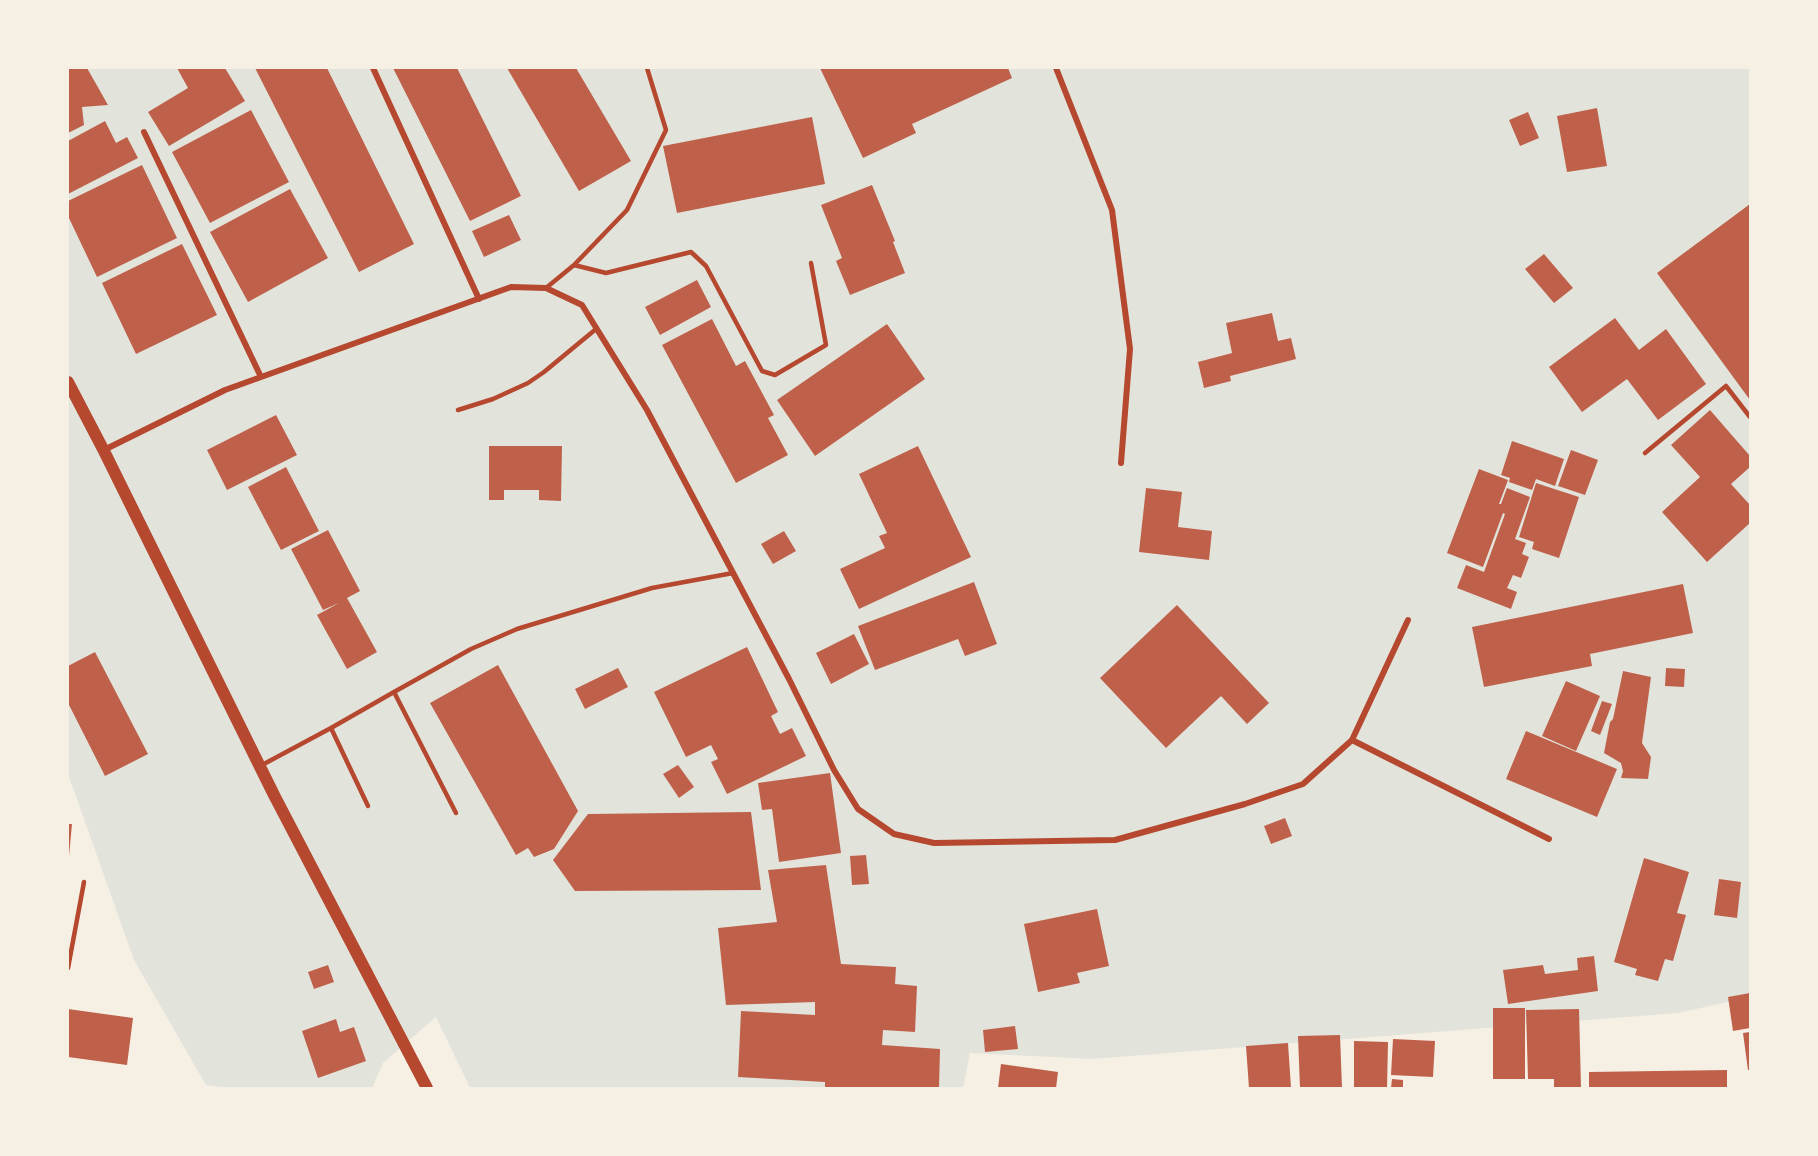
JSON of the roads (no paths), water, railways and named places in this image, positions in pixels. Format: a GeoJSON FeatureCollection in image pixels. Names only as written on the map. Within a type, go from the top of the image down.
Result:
{"type":"FeatureCollection","features":[{"type":"Feature","properties":{"kind":"main road"},"geometry":{"type":"LineString","coordinates":[[68,382],[260,766],[428,1089]]}},
{"type":"Feature","properties":{"kind":"street"},"geometry":{"type":"LineString","coordinates":[[373,68],[479,299]]}},
{"type":"Feature","properties":{"kind":"street"},"geometry":{"type":"LineString","coordinates":[[1056,68],[1112,210],[1130,350],[1121,463]]}},
{"type":"Feature","properties":{"kind":"street"},"geometry":{"type":"LineString","coordinates":[[144,132],[261,377]]}},
{"type":"Feature","properties":{"kind":"street"},"geometry":{"type":"LineString","coordinates":[[104,451],[225,390],[511,287],[546,288],[582,305],[647,410],[840,780],[858,809],[894,834],[934,843],[1115,840],[1245,804],[1304,784],[1352,740],[1408,620]]}},
{"type":"Feature","properties":{"kind":"street"},"geometry":{"type":"LineString","coordinates":[[1352,740],[1549,839]]}},
{"type":"Feature","properties":{"kind":"lane"},"geometry":{"type":"LineString","coordinates":[[546,288],[574,265],[627,210],[666,129],[647,68]]}},
{"type":"Feature","properties":{"kind":"lane"},"geometry":{"type":"LineString","coordinates":[[574,265],[606,273],[691,252],[706,266],[762,371],[775,375],[826,345],[811,263]]}},
{"type":"Feature","properties":{"kind":"lane"},"geometry":{"type":"LineString","coordinates":[[458,410],[493,399],[528,383],[596,329]]}},
{"type":"Feature","properties":{"kind":"lane"},"geometry":{"type":"LineString","coordinates":[[1646,453],[1726,386],[1750,417]]}},
{"type":"Feature","properties":{"kind":"lane"},"geometry":{"type":"LineString","coordinates":[[260,766],[471,649],[517,629],[652,588],[733,573]]}},
{"type":"Feature","properties":{"kind":"lane"},"geometry":{"type":"LineString","coordinates":[[394,692],[456,813]]}},
{"type":"Feature","properties":{"kind":"lane"},"geometry":{"type":"LineString","coordinates":[[331,728],[368,806]]}},
{"type":"Feature","properties":{"kind":"lane"},"geometry":{"type":"LineString","coordinates":[[68,968],[84,882]]}}]}
